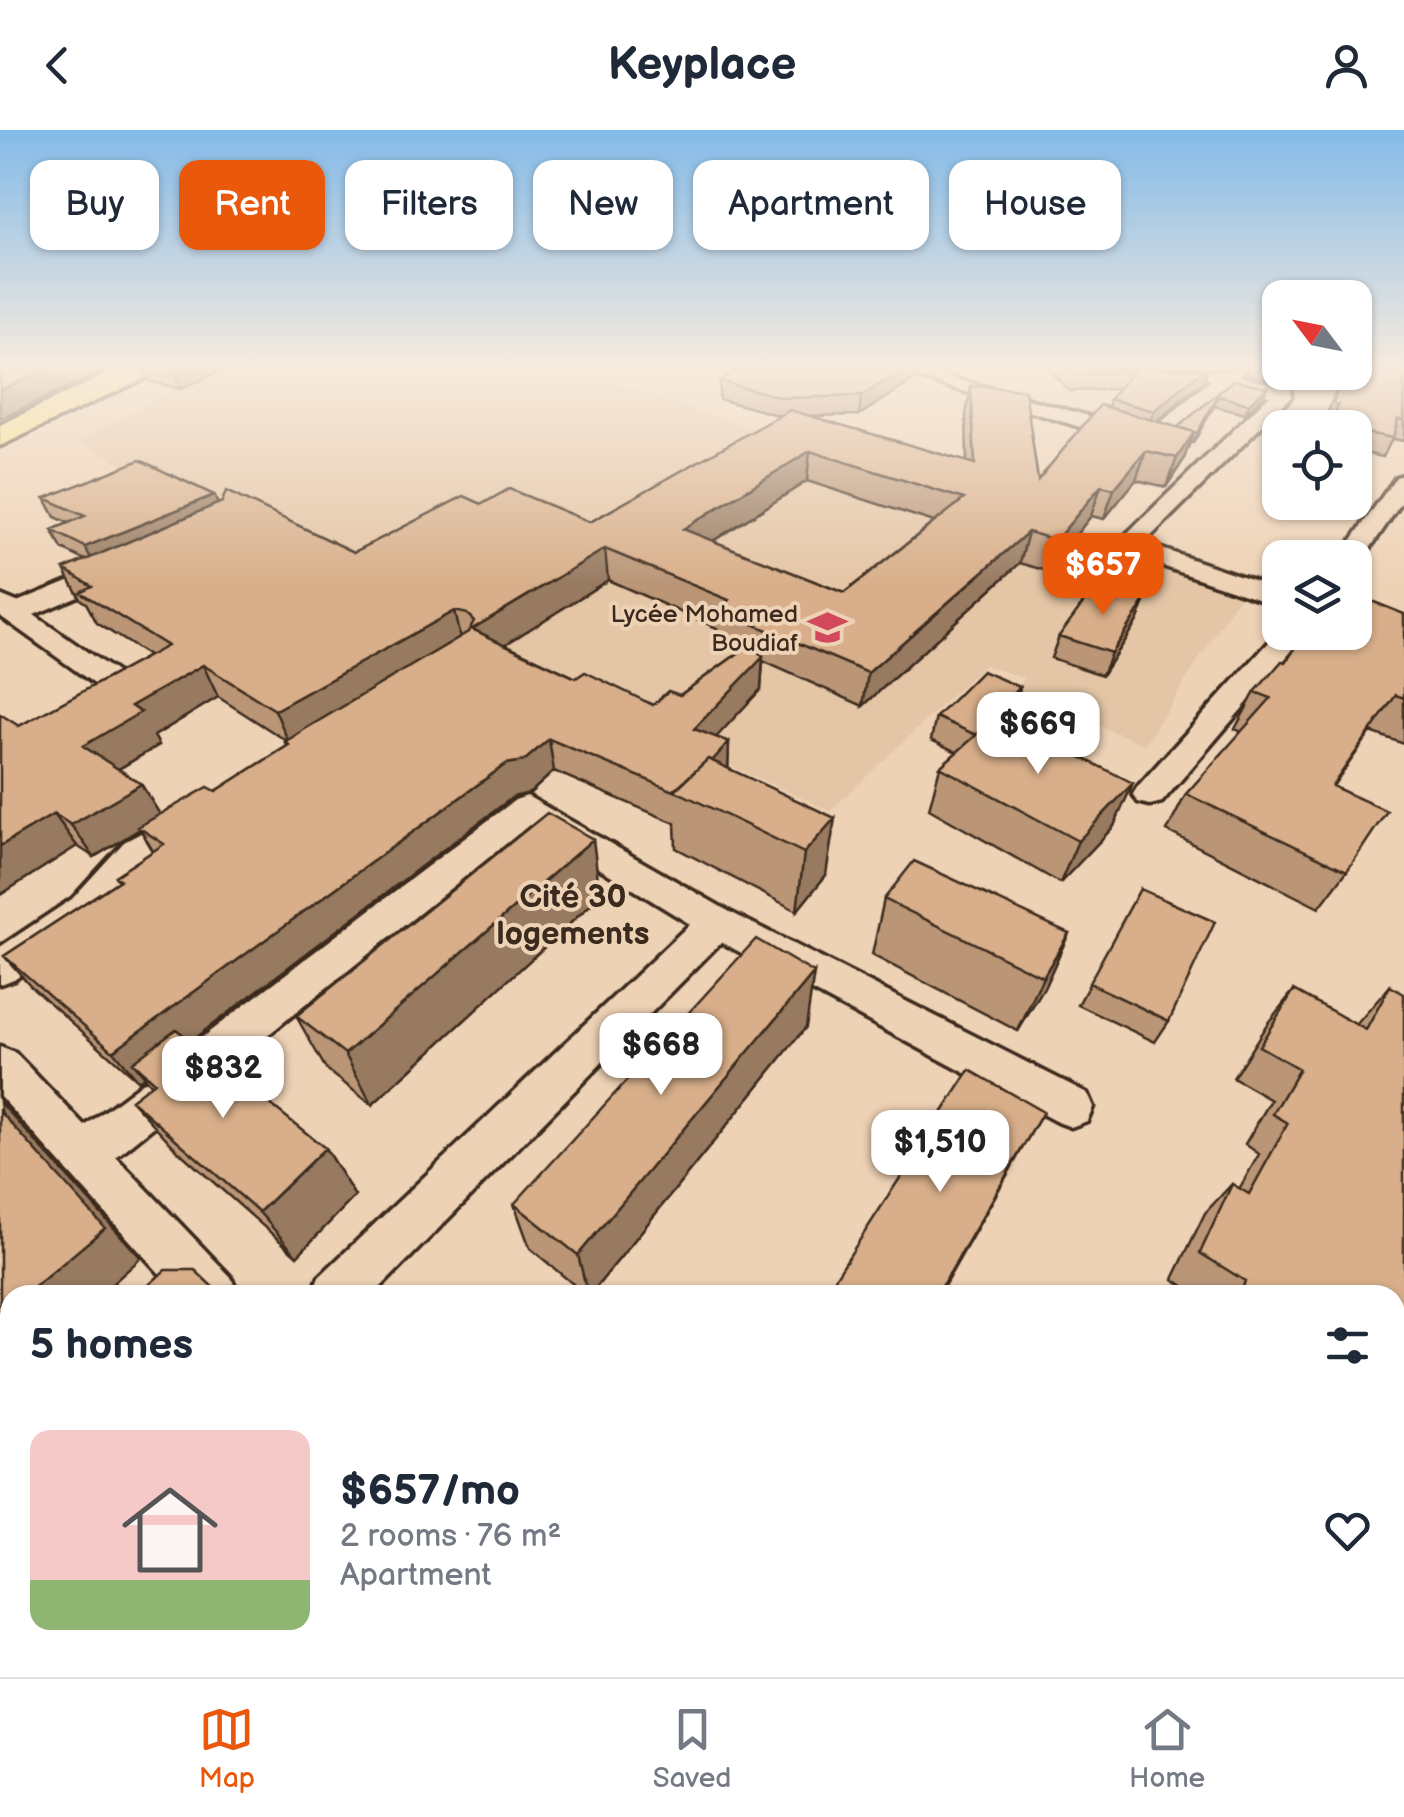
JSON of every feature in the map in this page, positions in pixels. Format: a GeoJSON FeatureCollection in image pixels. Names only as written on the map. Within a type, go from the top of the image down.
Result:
{"type":"FeatureCollection","features":[{"type":"Feature","properties":{"kind":"street"},"geometry":{"type":"LineString","coordinates":[[1146,440],[1216,460]]}},
{"type":"Feature","properties":{"kind":"street"},"geometry":{"type":"LineString","coordinates":[[1236,440],[1127,546],[1262,592]]}},
{"type":"Feature","properties":{"kind":"street"},"geometry":{"type":"LineString","coordinates":[[1369,540],[1393,516],[1404,482]]}},
{"type":"Feature","properties":{"kind":"street"},"geometry":{"type":"LineString","coordinates":[[7,608],[136,561]]}},
{"type":"Feature","properties":{"kind":"street"},"geometry":{"type":"LineString","coordinates":[[7,608],[118,687]]}},
{"type":"Feature","properties":{"kind":"street"},"geometry":{"type":"LineString","coordinates":[[1150,794],[1278,650]]}},
{"type":"Feature","properties":{"kind":"street"},"geometry":{"type":"LineString","coordinates":[[0,968],[85,909],[137,851],[219,802]]}},
{"type":"Feature","properties":{"kind":"street"},"geometry":{"type":"LineString","coordinates":[[83,1155],[526,808],[716,922],[1072,1106]]}},
{"type":"Feature","properties":{"kind":"street"},"geometry":{"type":"LineString","coordinates":[[347,1285],[716,922]]}},
{"type":"Feature","properties":{"kind":"street"},"geometry":{"type":"LineString","coordinates":[[0,1066],[204,1285]]}},
{"type":"Feature","properties":{"kind":"shaded area","name":"Lycée Mohamed Boudiaf"},"geometry":{"type":"Polygon","coordinates":[[[788,440],[1244,589],[1145,744],[1013,692],[1025,678],[984,665],[830,811],[525,673],[79,441],[788,440]]]}},
{"type":"Feature","properties":{"kind":"building"},"geometry":{"type":"Polygon","coordinates":[[[736,440],[893,440],[975,464],[974,440],[1032,440],[1038,480],[1071,440],[1189,440],[1177,458],[1146,451],[1114,489],[1101,486],[1056,540],[1028,532],[868,673],[718,609],[729,600],[605,549],[472,629],[576,678],[585,672],[653,705],[668,691],[680,695],[751,644],[763,657],[694,729],[729,742],[674,791],[549,739],[524,761],[506,764],[113,1051],[4,956],[120,880],[115,876],[164,844],[138,827],[208,787],[216,791],[289,745],[285,742],[305,729],[468,632],[474,621],[467,614],[454,611],[275,710],[203,665],[131,706],[141,712],[83,746],[141,784],[71,825],[54,814],[0,846],[0,714],[19,726],[167,646],[80,592],[92,586],[64,569],[222,502],[226,491],[354,552],[464,496],[482,504],[509,489],[590,522],[736,440]],[[810,451],[683,529],[844,593],[964,499],[810,451]]]}},
{"type":"Feature","properties":{"kind":"building"},"geometry":{"type":"Polygon","coordinates":[[[140,460],[214,495],[85,547],[52,530],[85,516],[45,498],[140,460]]]}},
{"type":"Feature","properties":{"kind":"building"},"geometry":{"type":"Polygon","coordinates":[[[1097,584],[1146,599],[1111,653],[1059,636],[1097,584]]]}},
{"type":"Feature","properties":{"kind":"building"},"geometry":{"type":"Polygon","coordinates":[[[1372,601],[1404,614],[1404,698],[1396,695],[1332,786],[1387,811],[1347,871],[1186,794],[1271,698],[1255,692],[1282,661],[1286,662],[1294,650],[1372,650],[1372,601]]]}},
{"type":"Feature","properties":{"kind":"building"},"geometry":{"type":"Polygon","coordinates":[[[982,671],[1020,687],[976,735],[936,717],[982,671]]]}},
{"type":"Feature","properties":{"kind":"building"},"geometry":{"type":"Polygon","coordinates":[[[998,716],[1133,783],[1078,841],[940,767],[998,716]]]}},
{"type":"Feature","properties":{"kind":"building"},"geometry":{"type":"Polygon","coordinates":[[[708,759],[835,818],[804,853],[674,790],[708,759]]]}},
{"type":"Feature","properties":{"kind":"building"},"geometry":{"type":"Polygon","coordinates":[[[547,813],[593,839],[345,1054],[296,1016],[547,813]]]}},
{"type":"Feature","properties":{"kind":"building"},"geometry":{"type":"Polygon","coordinates":[[[914,861],[1069,933],[1043,977],[884,899],[914,861]]]}},
{"type":"Feature","properties":{"kind":"building"},"geometry":{"type":"Polygon","coordinates":[[[1140,889],[1215,922],[1169,1021],[1089,983],[1140,889]]]}},
{"type":"Feature","properties":{"kind":"building"},"geometry":{"type":"Polygon","coordinates":[[[756,939],[814,973],[578,1255],[514,1204],[756,939]]]}},
{"type":"Feature","properties":{"kind":"building"},"geometry":{"type":"Polygon","coordinates":[[[1390,986],[1404,994],[1404,1285],[1244,1285],[1245,1281],[1200,1253],[1232,1184],[1249,1194],[1288,1123],[1273,1114],[1299,1069],[1259,1046],[1294,990],[1366,1030],[1390,986]]]}},
{"type":"Feature","properties":{"kind":"building"},"geometry":{"type":"Polygon","coordinates":[[[176,1029],[325,1148],[259,1212],[131,1100],[154,1082],[132,1062],[176,1029]]]}},
{"type":"Feature","properties":{"kind":"building"},"geometry":{"type":"Polygon","coordinates":[[[970,1070],[1043,1112],[943,1285],[830,1285],[970,1070]]]}},
{"type":"Feature","properties":{"kind":"building"},"geometry":{"type":"Polygon","coordinates":[[[0,1111],[105,1228],[37,1285],[0,1285],[0,1111]]]}},
{"type":"Feature","properties":{"kind":"building"},"geometry":{"type":"Polygon","coordinates":[[[165,1270],[195,1270],[211,1285],[149,1285],[165,1270]]]}},
{"type":"Feature","properties":{"kind":"place","name":"Lycée Mohamed Boudiaf"},"geometry":{"type":"Point","coordinates":[828,627]}},
{"type":"Feature","properties":{"kind":"district","name":"Cité 30 logements"},"geometry":{"type":"Point","coordinates":[573,914]}}]}
